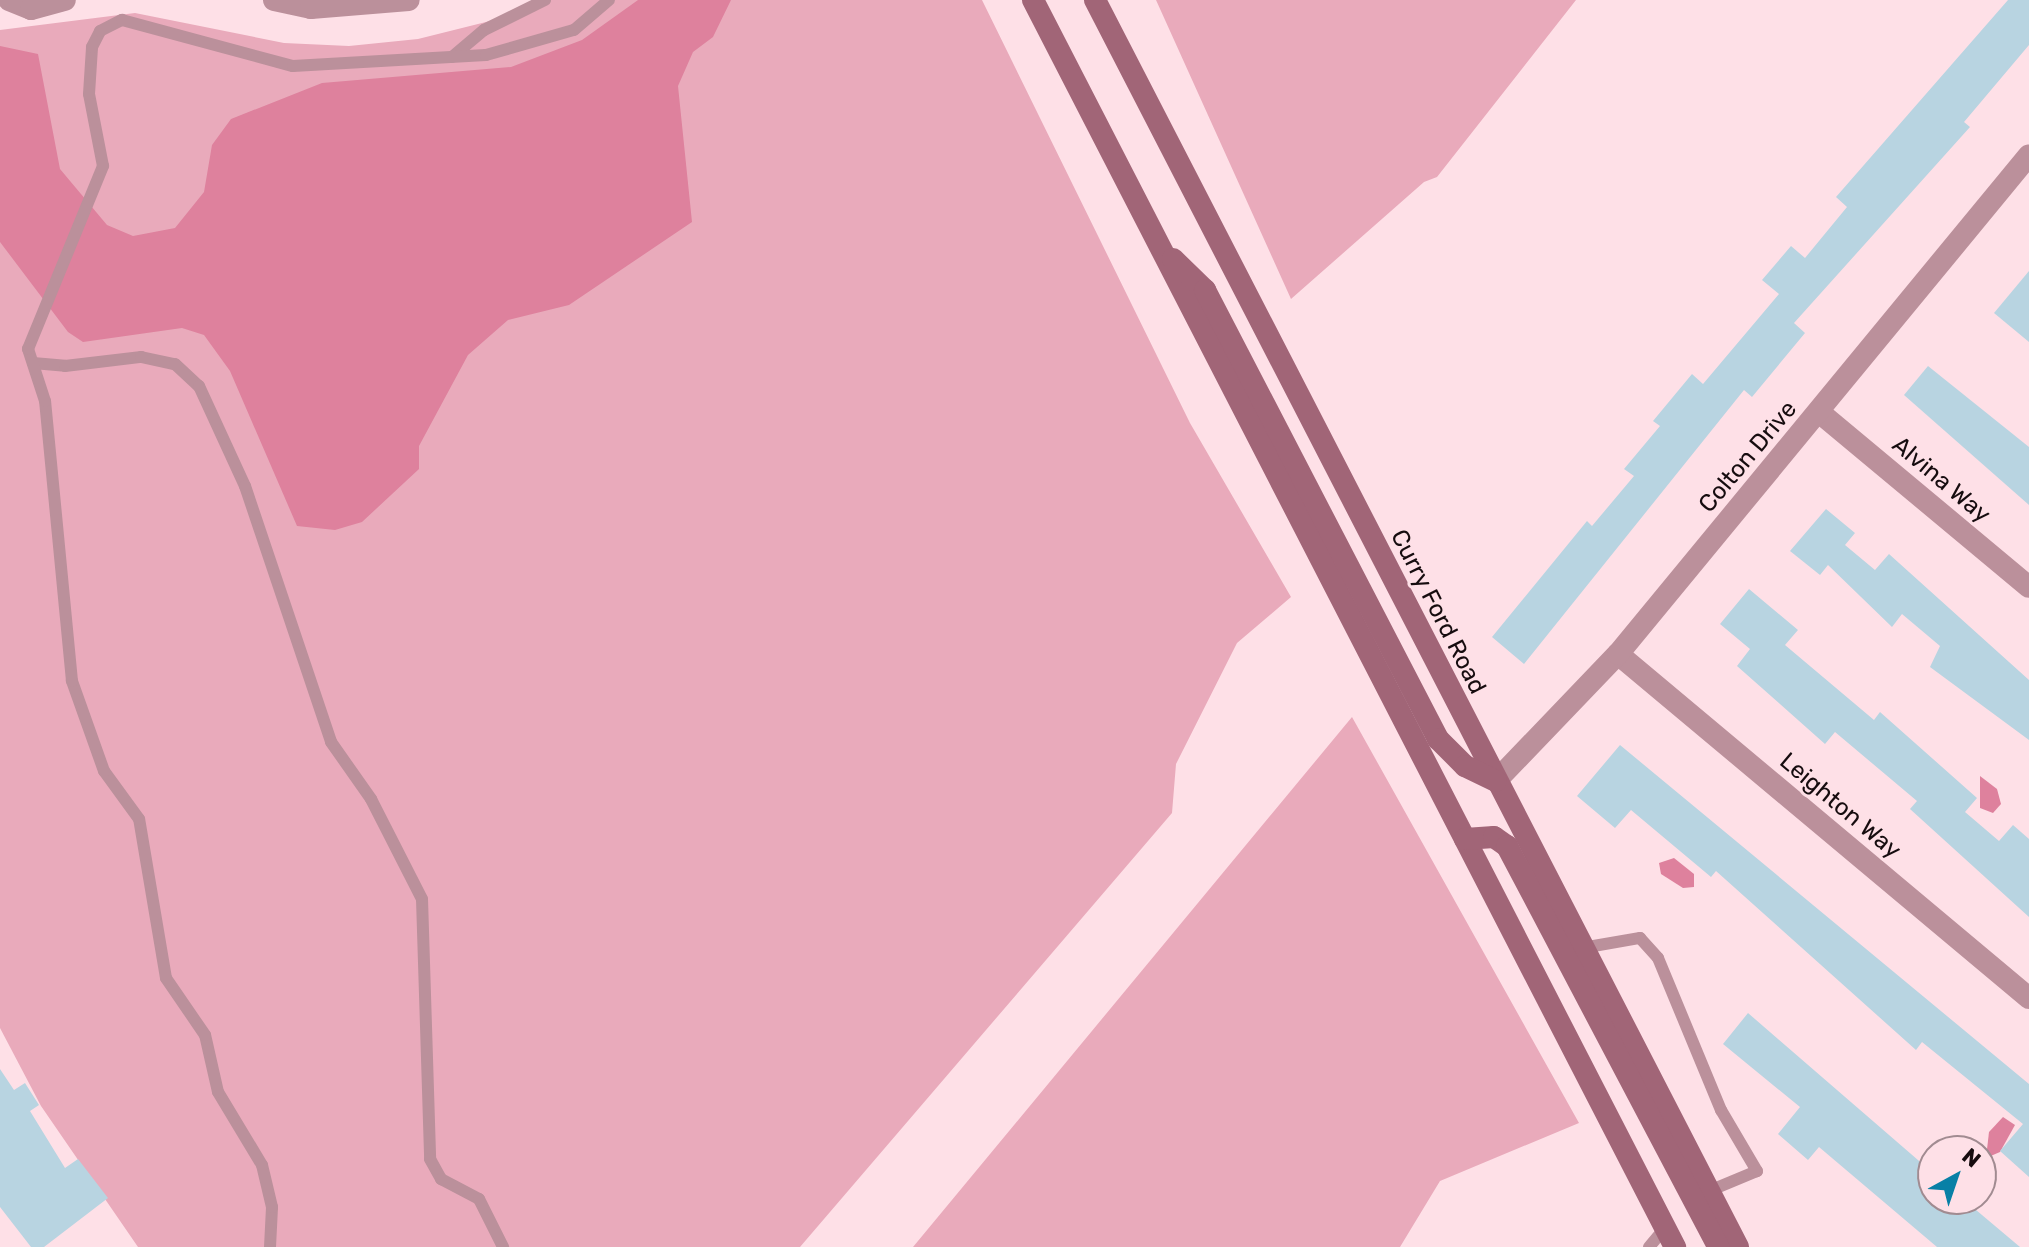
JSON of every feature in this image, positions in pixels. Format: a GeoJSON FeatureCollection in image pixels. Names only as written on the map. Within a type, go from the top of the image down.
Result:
{"type":"FeatureCollection","features":[{"type":"Feature","properties":{"kind":"main road"},"geometry":{"type":"LineString","coordinates":[[1033,0],[1670,1237]]}},
{"type":"Feature","properties":{"kind":"main road","name":"Curry Ford Road"},"geometry":{"type":"LineString","coordinates":[[1095,0],[1738,1247]]}},
{"type":"Feature","properties":{"kind":"main road"},"geometry":{"type":"LineString","coordinates":[[1160,246],[1205,290],[1438,739],[1465,766],[1496,781]]}},
{"type":"Feature","properties":{"kind":"main road"},"geometry":{"type":"LineString","coordinates":[[1465,839],[1494,837],[1507,846],[1718,1247]]}},
{"type":"Feature","properties":{"kind":"street"},"geometry":{"type":"LineString","coordinates":[[9,0],[31,9],[65,0]]}},
{"type":"Feature","properties":{"kind":"street"},"geometry":{"type":"LineString","coordinates":[[274,0],[311,8],[409,0]]}},
{"type":"Feature","properties":{"kind":"street","name":"Colton Drive"},"geometry":{"type":"LineString","coordinates":[[1496,781],[1618,654],[2025,168]]}},
{"type":"Feature","properties":{"kind":"street","name":"Alvina Way"},"geometry":{"type":"LineString","coordinates":[[1819,412],[2029,587]]}},
{"type":"Feature","properties":{"kind":"street","name":"Leighton Way"},"geometry":{"type":"LineString","coordinates":[[1618,654],[2029,998]]}},
{"type":"Feature","properties":{"kind":"lane"},"geometry":{"type":"LineString","coordinates":[[452,57],[484,30],[545,0]]}},
{"type":"Feature","properties":{"kind":"lane"},"geometry":{"type":"LineString","coordinates":[[270,1247],[272,1207],[262,1165],[218,1092],[205,1035],[166,978],[139,819],[104,771],[72,681],[45,401],[28,349],[34,325],[98,183],[103,157],[89,66],[95,38],[115,21],[146,22],[194,42],[293,66],[452,57],[539,45],[574,30],[609,0]]}},
{"type":"Feature","properties":{"kind":"lane"},"geometry":{"type":"LineString","coordinates":[[33,363],[65,366],[141,357],[175,364],[199,386],[245,486],[331,742],[371,799],[422,899],[430,1159],[441,1179],[479,1199],[493,1216],[503,1247]]}},
{"type":"Feature","properties":{"kind":"lane"},"geometry":{"type":"LineString","coordinates":[[1582,948],[1640,938],[1658,958],[1721,1110],[1757,1171],[1709,1191]]}},
{"type":"Feature","properties":{"kind":"lane"},"geometry":{"type":"LineString","coordinates":[[1649,1247],[1670,1237]]}},
{"type":"Feature","properties":{"kind":"shaded area"},"geometry":{"type":"Polygon","coordinates":[[[539,0],[982,0],[1190,423],[1291,597],[1237,643],[1176,764],[1172,813],[800,1247],[138,1247],[41,1106],[0,1028],[0,30],[135,13],[284,43],[349,46],[418,39],[490,21],[539,0]]]}},
{"type":"Feature","properties":{"kind":"shaded area"},"geometry":{"type":"Polygon","coordinates":[[[638,0],[731,0],[713,37],[693,52],[678,86],[692,222],[569,305],[508,320],[468,355],[419,446],[419,469],[362,522],[335,530],[297,526],[230,371],[204,335],[182,328],[83,342],[68,332],[0,242],[0,46],[38,54],[60,169],[107,225],[133,236],[175,228],[204,192],[212,145],[231,119],[322,83],[511,67],[582,40],[638,0]]]}},
{"type":"Feature","properties":{"kind":"shaded area"},"geometry":{"type":"Polygon","coordinates":[[[1156,0],[1576,0],[1437,177],[1424,182],[1291,299],[1156,0]]]}},
{"type":"Feature","properties":{"kind":"shaded area"},"geometry":{"type":"Polygon","coordinates":[[[1352,717],[1579,1123],[1440,1181],[1400,1247],[913,1247],[1352,717]]]}},
{"type":"Feature","properties":{"kind":"shaded area"},"geometry":{"type":"Polygon","coordinates":[[[1980,776],[1997,789],[2001,804],[1993,813],[1980,808],[1980,776]]]}},
{"type":"Feature","properties":{"kind":"shaded area"},"geometry":{"type":"Polygon","coordinates":[[[1674,858],[1694,874],[1694,887],[1683,888],[1661,874],[1659,863],[1674,858]]]}},
{"type":"Feature","properties":{"kind":"shaded area"},"geometry":{"type":"Polygon","coordinates":[[[2003,1117],[2015,1125],[1997,1153],[1997,1135],[1989,1135],[2003,1117]]]}},
{"type":"Feature","properties":{"kind":"building"},"geometry":{"type":"Polygon","coordinates":[[[2008,0],[2029,0],[2029,45],[1964,122],[1970,127],[1794,323],[1805,333],[1752,397],[1744,390],[1524,664],[1492,637],[1587,521],[1592,526],[1634,476],[1624,469],[1660,426],[1653,421],[1692,374],[1703,384],[1779,294],[1762,280],[1791,246],[1805,258],[1847,207],[1836,197],[2008,0]]]}},
{"type":"Feature","properties":{"kind":"building"},"geometry":{"type":"Polygon","coordinates":[[[2029,271],[2029,342],[1994,313],[2029,271]]]}},
{"type":"Feature","properties":{"kind":"building"},"geometry":{"type":"Polygon","coordinates":[[[1928,366],[2029,447],[2029,505],[1904,395],[1928,366]]]}},
{"type":"Feature","properties":{"kind":"building"},"geometry":{"type":"Polygon","coordinates":[[[1826,509],[1855,533],[1845,545],[1875,570],[1889,554],[2029,680],[2029,740],[1930,667],[1940,646],[1902,614],[1892,627],[1828,565],[1820,575],[1790,551],[1826,509]]]}},
{"type":"Feature","properties":{"kind":"building"},"geometry":{"type":"Polygon","coordinates":[[[1749,589],[1798,630],[1785,645],[1874,720],[1880,712],[1977,798],[1965,812],[1999,841],[2013,825],[2029,839],[2029,917],[1910,809],[1917,801],[1835,732],[1825,744],[1737,666],[1750,649],[1720,624],[1749,589]]]}},
{"type":"Feature","properties":{"kind":"building"},"geometry":{"type":"Polygon","coordinates":[[[1620,745],[2029,1084],[2029,1177],[2000,1151],[2023,1124],[1922,1042],[1916,1050],[1716,871],[1711,877],[1631,810],[1615,828],[1577,796],[1620,745]]]}},
{"type":"Feature","properties":{"kind":"building"},"geometry":{"type":"Polygon","coordinates":[[[1748,1013],[1917,1159],[1917,1215],[1982,1215],[2020,1247],[1937,1247],[1819,1147],[1808,1160],[1778,1134],[1800,1107],[1723,1044],[1748,1013]]]}},
{"type":"Feature","properties":{"kind":"building"},"geometry":{"type":"Polygon","coordinates":[[[0,1069],[14,1090],[25,1083],[39,1105],[30,1111],[65,1168],[78,1159],[108,1198],[44,1247],[31,1247],[0,1207],[0,1069]]]}}]}
